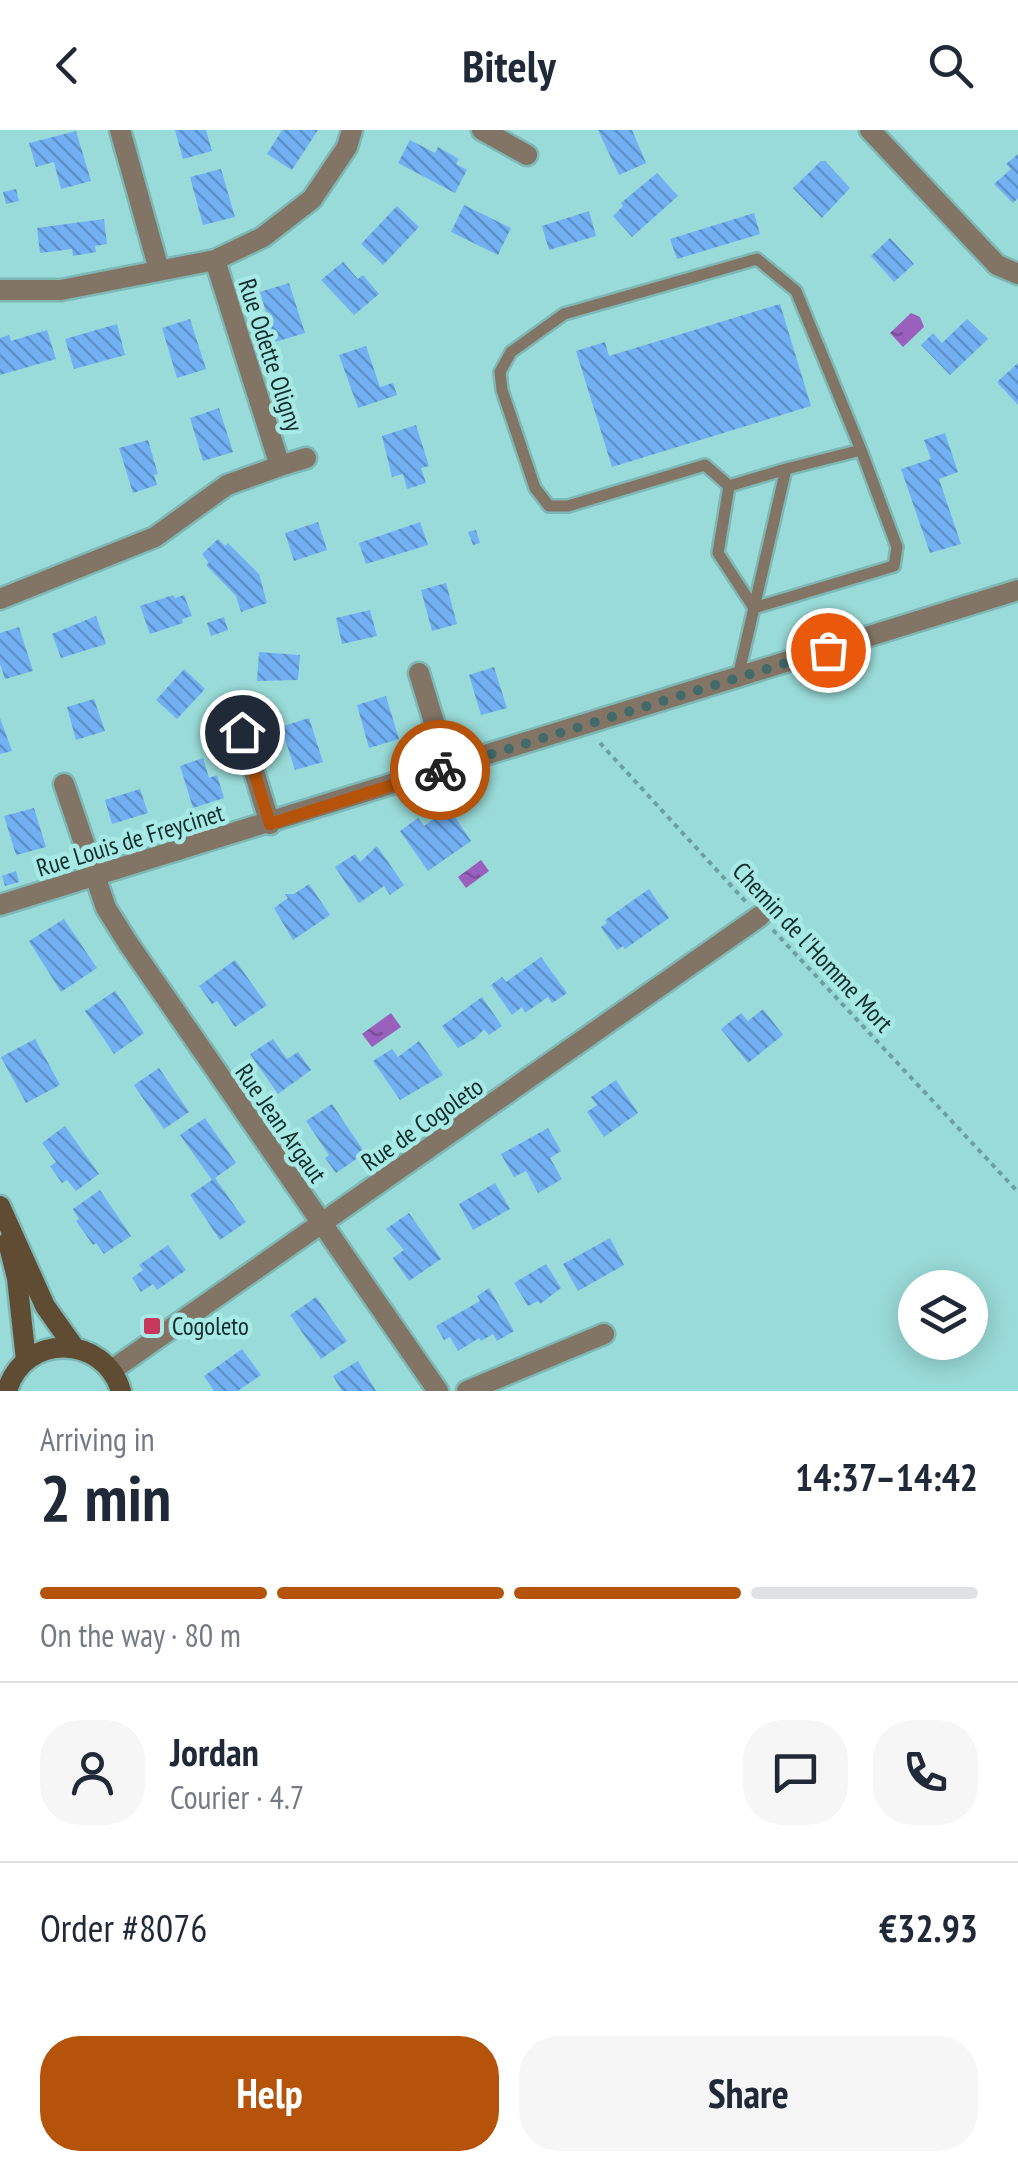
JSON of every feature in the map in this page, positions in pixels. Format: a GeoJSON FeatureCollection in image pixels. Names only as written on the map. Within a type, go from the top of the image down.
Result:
{"type":"FeatureCollection","features":[{"type":"Feature","properties":{"kind":"street"},"geometry":{"type":"LineString","coordinates":[[120,130],[159,270]]}},
{"type":"Feature","properties":{"kind":"street"},"geometry":{"type":"LineString","coordinates":[[0,290],[61,290],[214,260],[262,237],[312,199],[346,147],[352,130]]}},
{"type":"Feature","properties":{"kind":"street"},"geometry":{"type":"LineString","coordinates":[[482,130],[527,156]]}},
{"type":"Feature","properties":{"kind":"street"},"geometry":{"type":"LineString","coordinates":[[870,130],[996,265],[1018,274]]}},
{"type":"Feature","properties":{"kind":"street","name":"Rue Odette Oligny"},"geometry":{"type":"LineString","coordinates":[[214,260],[280,466]]}},
{"type":"Feature","properties":{"kind":"street","name":"Rue Odette Oligny"},"geometry":{"type":"LineString","coordinates":[[0,599],[155,537],[227,485],[306,458]]}},
{"type":"Feature","properties":{"kind":"street","name":"Rue Louis de Freycinet"},"geometry":{"type":"LineString","coordinates":[[0,905],[1018,590]]}},
{"type":"Feature","properties":{"kind":"street"},"geometry":{"type":"LineString","coordinates":[[420,674],[448,768]]}},
{"type":"Feature","properties":{"kind":"street"},"geometry":{"type":"LineString","coordinates":[[242,732],[270,824]]}},
{"type":"Feature","properties":{"kind":"street","name":"Rue Jean Argaut"},"geometry":{"type":"LineString","coordinates":[[64,784],[106,908],[438,1391]]}},
{"type":"Feature","properties":{"kind":"street","name":"Rue de Cogoleto"},"geometry":{"type":"LineString","coordinates":[[112,1370],[760,916]]}},
{"type":"Feature","properties":{"kind":"street"},"geometry":{"type":"LineString","coordinates":[[0,1209],[46,1306],[74,1346]]}},
{"type":"Feature","properties":{"kind":"street"},"geometry":{"type":"LineString","coordinates":[[0,1209],[17,1278],[26,1360]]}},
{"type":"Feature","properties":{"kind":"street"},"geometry":{"type":"LineString","coordinates":[[467,1391],[604,1334]]}},
{"type":"Feature","properties":{"kind":"street"},"geometry":{"type":"LineString","coordinates":[[7,1391],[16,1370],[26,1360],[56,1346],[74,1346],[102,1359],[121,1391]]}},
{"type":"Feature","properties":{"kind":"lane"},"geometry":{"type":"LineString","coordinates":[[729,486],[705,464],[568,506],[549,506],[535,488],[502,390],[500,372],[511,352],[564,314],[757,259],[796,291],[897,547],[894,566],[754,608]]}},
{"type":"Feature","properties":{"kind":"lane"},"geometry":{"type":"LineString","coordinates":[[729,486],[860,450]]}},
{"type":"Feature","properties":{"kind":"lane"},"geometry":{"type":"LineString","coordinates":[[738,677],[786,469]]}},
{"type":"Feature","properties":{"kind":"lane"},"geometry":{"type":"LineString","coordinates":[[729,486],[718,553],[754,608]]}},
{"type":"Feature","properties":{"kind":"path","name":"Chemin de l'Homme Mort"},"geometry":{"type":"LineString","coordinates":[[584,725],[1018,1192]]}},
{"type":"Feature","properties":{"kind":"water"},"geometry":{"type":"Polygon","coordinates":[[[911,313],[920,317],[924,327],[903,347],[890,333],[911,313]]]}},
{"type":"Feature","properties":{"kind":"water"},"geometry":{"type":"Polygon","coordinates":[[[481,860],[489,871],[466,888],[458,877],[481,860]]]}},
{"type":"Feature","properties":{"kind":"water"},"geometry":{"type":"Polygon","coordinates":[[[391,1013],[401,1027],[372,1047],[362,1034],[391,1013]]]}},
{"type":"Feature","properties":{"kind":"building"},"geometry":{"type":"Polygon","coordinates":[[[175,130],[206,130],[212,151],[183,159],[175,130]]]}},
{"type":"Feature","properties":{"kind":"building"},"geometry":{"type":"Polygon","coordinates":[[[282,130],[318,130],[292,170],[267,154],[282,130]]]}},
{"type":"Feature","properties":{"kind":"building"},"geometry":{"type":"Polygon","coordinates":[[[598,130],[632,130],[646,163],[619,175],[598,130]]]}},
{"type":"Feature","properties":{"kind":"building"},"geometry":{"type":"Polygon","coordinates":[[[76,131],[91,181],[61,189],[54,162],[36,167],[29,143],[76,131]]]}},
{"type":"Feature","properties":{"kind":"building"},"geometry":{"type":"Polygon","coordinates":[[[410,140],[435,153],[438,147],[459,159],[456,164],[467,170],[455,193],[398,163],[410,140]]]}},
{"type":"Feature","properties":{"kind":"building"},"geometry":{"type":"Polygon","coordinates":[[[1018,154],[1018,198],[1013,203],[994,184],[1011,169],[1006,164],[1018,154]]]}},
{"type":"Feature","properties":{"kind":"building"},"geometry":{"type":"Polygon","coordinates":[[[821,161],[850,188],[822,218],[793,188],[821,161]]]}},
{"type":"Feature","properties":{"kind":"building"},"geometry":{"type":"Polygon","coordinates":[[[221,169],[235,217],[203,225],[190,177],[221,169]]]}},
{"type":"Feature","properties":{"kind":"building"},"geometry":{"type":"Polygon","coordinates":[[[657,173],[678,196],[632,237],[613,216],[623,206],[621,203],[657,173]]]}},
{"type":"Feature","properties":{"kind":"building"},"geometry":{"type":"Polygon","coordinates":[[[16,189],[19,201],[6,204],[3,192],[16,189]]]}},
{"type":"Feature","properties":{"kind":"building"},"geometry":{"type":"Polygon","coordinates":[[[464,205],[511,228],[498,255],[451,232],[464,205]]]}},
{"type":"Feature","properties":{"kind":"building"},"geometry":{"type":"Polygon","coordinates":[[[397,206],[419,227],[383,265],[361,244],[397,206]]]}},
{"type":"Feature","properties":{"kind":"building"},"geometry":{"type":"Polygon","coordinates":[[[589,211],[596,236],[549,250],[542,226],[589,211]]]}},
{"type":"Feature","properties":{"kind":"building"},"geometry":{"type":"Polygon","coordinates":[[[754,213],[760,234],[677,259],[670,239],[754,213]]]}},
{"type":"Feature","properties":{"kind":"building"},"geometry":{"type":"Polygon","coordinates":[[[104,219],[107,244],[95,246],[96,252],[73,256],[72,249],[40,253],[37,228],[104,219]]]}},
{"type":"Feature","properties":{"kind":"building"},"geometry":{"type":"Polygon","coordinates":[[[890,238],[914,264],[894,282],[871,256],[890,238]]]}},
{"type":"Feature","properties":{"kind":"building"},"geometry":{"type":"Polygon","coordinates":[[[343,262],[358,279],[363,275],[379,294],[354,315],[321,280],[343,262]]]}},
{"type":"Feature","properties":{"kind":"building"},"geometry":{"type":"Polygon","coordinates":[[[289,283],[305,333],[275,342],[260,292],[289,283]]]}},
{"type":"Feature","properties":{"kind":"building"},"geometry":{"type":"Polygon","coordinates":[[[780,304],[811,406],[612,467],[576,351],[605,342],[609,356],[780,304]]]}},
{"type":"Feature","properties":{"kind":"building"},"geometry":{"type":"Polygon","coordinates":[[[190,319],[206,369],[177,378],[162,328],[190,319]]]}},
{"type":"Feature","properties":{"kind":"building"},"geometry":{"type":"Polygon","coordinates":[[[967,319],[988,339],[950,375],[921,345],[933,333],[942,343],[967,319]]]}},
{"type":"Feature","properties":{"kind":"building"},"geometry":{"type":"Polygon","coordinates":[[[117,324],[125,355],[74,369],[65,339],[117,324]]]}},
{"type":"Feature","properties":{"kind":"building"},"geometry":{"type":"Polygon","coordinates":[[[47,330],[56,359],[0,375],[0,338],[9,335],[11,341],[47,330]]]}},
{"type":"Feature","properties":{"kind":"building"},"geometry":{"type":"Polygon","coordinates":[[[366,346],[380,387],[393,383],[397,395],[358,408],[339,355],[366,346]]]}},
{"type":"Feature","properties":{"kind":"building"},"geometry":{"type":"Polygon","coordinates":[[[1018,363],[1018,405],[997,382],[1018,363]]]}},
{"type":"Feature","properties":{"kind":"building"},"geometry":{"type":"Polygon","coordinates":[[[219,408],[233,452],[203,461],[190,418],[219,408]]]}},
{"type":"Feature","properties":{"kind":"building"},"geometry":{"type":"Polygon","coordinates":[[[416,425],[429,466],[421,468],[426,483],[407,489],[403,474],[392,477],[382,436],[416,425]]]}},
{"type":"Feature","properties":{"kind":"building"},"geometry":{"type":"Polygon","coordinates":[[[945,433],[958,472],[939,479],[961,544],[930,553],[901,469],[931,459],[924,440],[945,433]]]}},
{"type":"Feature","properties":{"kind":"building"},"geometry":{"type":"Polygon","coordinates":[[[148,440],[158,474],[154,475],[157,485],[133,493],[119,448],[148,440]]]}},
{"type":"Feature","properties":{"kind":"building"},"geometry":{"type":"Polygon","coordinates":[[[318,522],[327,550],[294,561],[285,533],[318,522]]]}},
{"type":"Feature","properties":{"kind":"building"},"geometry":{"type":"Polygon","coordinates":[[[420,522],[428,545],[366,564],[359,543],[420,522]]]}},
{"type":"Feature","properties":{"kind":"building"},"geometry":{"type":"Polygon","coordinates":[[[476,530],[480,543],[473,545],[468,532],[476,530]]]}},
{"type":"Feature","properties":{"kind":"building"},"geometry":{"type":"Polygon","coordinates":[[[218,539],[225,546],[228,543],[259,574],[267,603],[241,612],[236,596],[206,565],[209,563],[202,554],[218,539]]]}},
{"type":"Feature","properties":{"kind":"building"},"geometry":{"type":"Polygon","coordinates":[[[446,583],[457,624],[432,631],[421,590],[446,583]]]}},
{"type":"Feature","properties":{"kind":"building"},"geometry":{"type":"Polygon","coordinates":[[[184,595],[192,616],[150,634],[140,606],[184,595]]]}},
{"type":"Feature","properties":{"kind":"building"},"geometry":{"type":"Polygon","coordinates":[[[370,610],[377,636],[342,644],[336,618],[370,610]]]}},
{"type":"Feature","properties":{"kind":"building"},"geometry":{"type":"Polygon","coordinates":[[[96,616],[106,644],[61,658],[52,634],[96,616]]]}},
{"type":"Feature","properties":{"kind":"building"},"geometry":{"type":"Polygon","coordinates":[[[224,617],[228,630],[211,636],[207,623],[224,617]]]}},
{"type":"Feature","properties":{"kind":"building"},"geometry":{"type":"Polygon","coordinates":[[[19,627],[33,671],[5,679],[0,664],[0,633],[19,627]]]}},
{"type":"Feature","properties":{"kind":"building"},"geometry":{"type":"Polygon","coordinates":[[[259,652],[300,655],[298,680],[257,681],[259,652]]]}},
{"type":"Feature","properties":{"kind":"building"},"geometry":{"type":"Polygon","coordinates":[[[494,667],[507,708],[481,715],[469,675],[494,667]]]}},
{"type":"Feature","properties":{"kind":"building"},"geometry":{"type":"Polygon","coordinates":[[[184,669],[205,689],[177,719],[156,700],[184,669]]]}},
{"type":"Feature","properties":{"kind":"building"},"geometry":{"type":"Polygon","coordinates":[[[386,696],[399,739],[369,748],[357,705],[386,696]]]}},
{"type":"Feature","properties":{"kind":"building"},"geometry":{"type":"Polygon","coordinates":[[[94,699],[105,731],[76,740],[67,707],[94,699]]]}},
{"type":"Feature","properties":{"kind":"building"},"geometry":{"type":"Polygon","coordinates":[[[0,718],[12,751],[0,754],[0,718]]]}},
{"type":"Feature","properties":{"kind":"building"},"geometry":{"type":"Polygon","coordinates":[[[309,718],[323,762],[295,770],[281,727],[309,718]]]}},
{"type":"Feature","properties":{"kind":"building"},"geometry":{"type":"Polygon","coordinates":[[[203,758],[209,778],[217,775],[224,798],[193,808],[180,766],[203,758]]]}},
{"type":"Feature","properties":{"kind":"building"},"geometry":{"type":"Polygon","coordinates":[[[140,789],[148,813],[112,824],[105,800],[140,789]]]}},
{"type":"Feature","properties":{"kind":"building"},"geometry":{"type":"Polygon","coordinates":[[[34,808],[46,847],[16,855],[4,816],[34,808]]]}},
{"type":"Feature","properties":{"kind":"building"},"geometry":{"type":"Polygon","coordinates":[[[449,808],[471,841],[428,871],[400,831],[418,818],[424,826],[449,808]]]}},
{"type":"Feature","properties":{"kind":"building"},"geometry":{"type":"Polygon","coordinates":[[[377,846],[404,885],[390,895],[384,886],[359,903],[335,867],[355,854],[360,862],[377,846]]]}},
{"type":"Feature","properties":{"kind":"building"},"geometry":{"type":"Polygon","coordinates":[[[16,871],[19,882],[5,886],[2,876],[16,871]]]}},
{"type":"Feature","properties":{"kind":"building"},"geometry":{"type":"Polygon","coordinates":[[[309,884],[330,915],[293,940],[274,908],[288,898],[285,894],[294,894],[309,884]]]}},
{"type":"Feature","properties":{"kind":"building"},"geometry":{"type":"Polygon","coordinates":[[[649,889],[669,918],[625,949],[623,946],[617,950],[601,927],[607,923],[605,920],[649,889]]]}},
{"type":"Feature","properties":{"kind":"building"},"geometry":{"type":"Polygon","coordinates":[[[64,919],[97,968],[61,992],[29,941],[64,919]]]}},
{"type":"Feature","properties":{"kind":"building"},"geometry":{"type":"Polygon","coordinates":[[[541,957],[567,993],[552,1003],[548,997],[525,1013],[522,1007],[512,1015],[491,985],[502,977],[506,982],[541,957]]]}},
{"type":"Feature","properties":{"kind":"building"},"geometry":{"type":"Polygon","coordinates":[[[235,960],[267,1005],[235,1027],[217,1001],[212,1004],[199,986],[235,960]]]}},
{"type":"Feature","properties":{"kind":"building"},"geometry":{"type":"Polygon","coordinates":[[[115,991],[144,1033],[114,1054],[85,1011],[115,991]]]}},
{"type":"Feature","properties":{"kind":"building"},"geometry":{"type":"Polygon","coordinates":[[[482,997],[502,1026],[489,1035],[484,1029],[458,1048],[442,1026],[482,997]]]}},
{"type":"Feature","properties":{"kind":"building"},"geometry":{"type":"Polygon","coordinates":[[[763,1009],[783,1035],[748,1063],[721,1029],[741,1013],[748,1021],[763,1009]]]}},
{"type":"Feature","properties":{"kind":"building"},"geometry":{"type":"Polygon","coordinates":[[[35,1039],[60,1085],[26,1103],[1,1057],[35,1039]]]}},
{"type":"Feature","properties":{"kind":"building"},"geometry":{"type":"Polygon","coordinates":[[[273,1039],[287,1059],[298,1052],[311,1070],[278,1094],[250,1054],[273,1039]]]}},
{"type":"Feature","properties":{"kind":"building"},"geometry":{"type":"Polygon","coordinates":[[[419,1041],[443,1075],[400,1100],[373,1061],[392,1049],[398,1057],[419,1041]]]}},
{"type":"Feature","properties":{"kind":"building"},"geometry":{"type":"Polygon","coordinates":[[[159,1068],[189,1112],[164,1129],[134,1085],[159,1068]]]}},
{"type":"Feature","properties":{"kind":"building"},"geometry":{"type":"Polygon","coordinates":[[[616,1080],[638,1113],[604,1137],[587,1112],[597,1105],[591,1097],[616,1080]]]}},
{"type":"Feature","properties":{"kind":"building"},"geometry":{"type":"Polygon","coordinates":[[[332,1104],[365,1153],[336,1173],[306,1121],[332,1104]]]}},
{"type":"Feature","properties":{"kind":"building"},"geometry":{"type":"Polygon","coordinates":[[[205,1118],[236,1163],[215,1178],[246,1222],[220,1240],[190,1195],[212,1180],[180,1135],[205,1118]]]}},
{"type":"Feature","properties":{"kind":"building"},"geometry":{"type":"Polygon","coordinates":[[[65,1126],[99,1174],[76,1191],[67,1180],[62,1183],[50,1166],[56,1162],[42,1143],[65,1126]]]}},
{"type":"Feature","properties":{"kind":"building"},"geometry":{"type":"Polygon","coordinates":[[[548,1128],[561,1151],[550,1158],[562,1179],[538,1193],[526,1171],[514,1177],[501,1154],[548,1128]]]}},
{"type":"Feature","properties":{"kind":"building"},"geometry":{"type":"Polygon","coordinates":[[[495,1183],[510,1209],[473,1230],[459,1204],[495,1183]]]}},
{"type":"Feature","properties":{"kind":"building"},"geometry":{"type":"Polygon","coordinates":[[[100,1190],[131,1236],[104,1254],[76,1221],[79,1219],[73,1209],[100,1190]]]}},
{"type":"Feature","properties":{"kind":"building"},"geometry":{"type":"Polygon","coordinates":[[[409,1213],[441,1259],[409,1281],[393,1258],[404,1250],[386,1229],[409,1213]]]}},
{"type":"Feature","properties":{"kind":"building"},"geometry":{"type":"Polygon","coordinates":[[[610,1238],[624,1265],[578,1291],[563,1264],[610,1238]]]}},
{"type":"Feature","properties":{"kind":"building"},"geometry":{"type":"Polygon","coordinates":[[[168,1245],[186,1270],[157,1290],[153,1284],[141,1292],[132,1278],[143,1270],[139,1265],[168,1245]]]}},
{"type":"Feature","properties":{"kind":"building"},"geometry":{"type":"Polygon","coordinates":[[[546,1264],[561,1288],[540,1304],[538,1301],[528,1306],[514,1283],[546,1264]]]}},
{"type":"Feature","properties":{"kind":"building"},"geometry":{"type":"Polygon","coordinates":[[[489,1288],[514,1331],[497,1341],[493,1334],[481,1341],[479,1338],[458,1351],[450,1337],[444,1340],[436,1326],[480,1301],[477,1296],[489,1288]]]}},
{"type":"Feature","properties":{"kind":"building"},"geometry":{"type":"Polygon","coordinates":[[[316,1297],[347,1341],[321,1359],[290,1315],[316,1297]]]}},
{"type":"Feature","properties":{"kind":"building"},"geometry":{"type":"Polygon","coordinates":[[[242,1349],[261,1375],[238,1391],[214,1391],[204,1376],[242,1349]]]}},
{"type":"Feature","properties":{"kind":"building"},"geometry":{"type":"Polygon","coordinates":[[[358,1361],[376,1391],[342,1391],[333,1376],[358,1361]]]}},
{"type":"Feature","properties":{"kind":"way so far"},"geometry":{"type":"LineString","coordinates":[[440,770],[828,650]]}},
{"type":"Feature","properties":{"kind":"place","name":"Cogoleto"},"geometry":{"type":"Point","coordinates":[152,1326]}},
{"type":"Feature","properties":{"kind":"route"},"geometry":{"type":"LineString","coordinates":[[242,732],[270,824],[440,770]]}}]}
